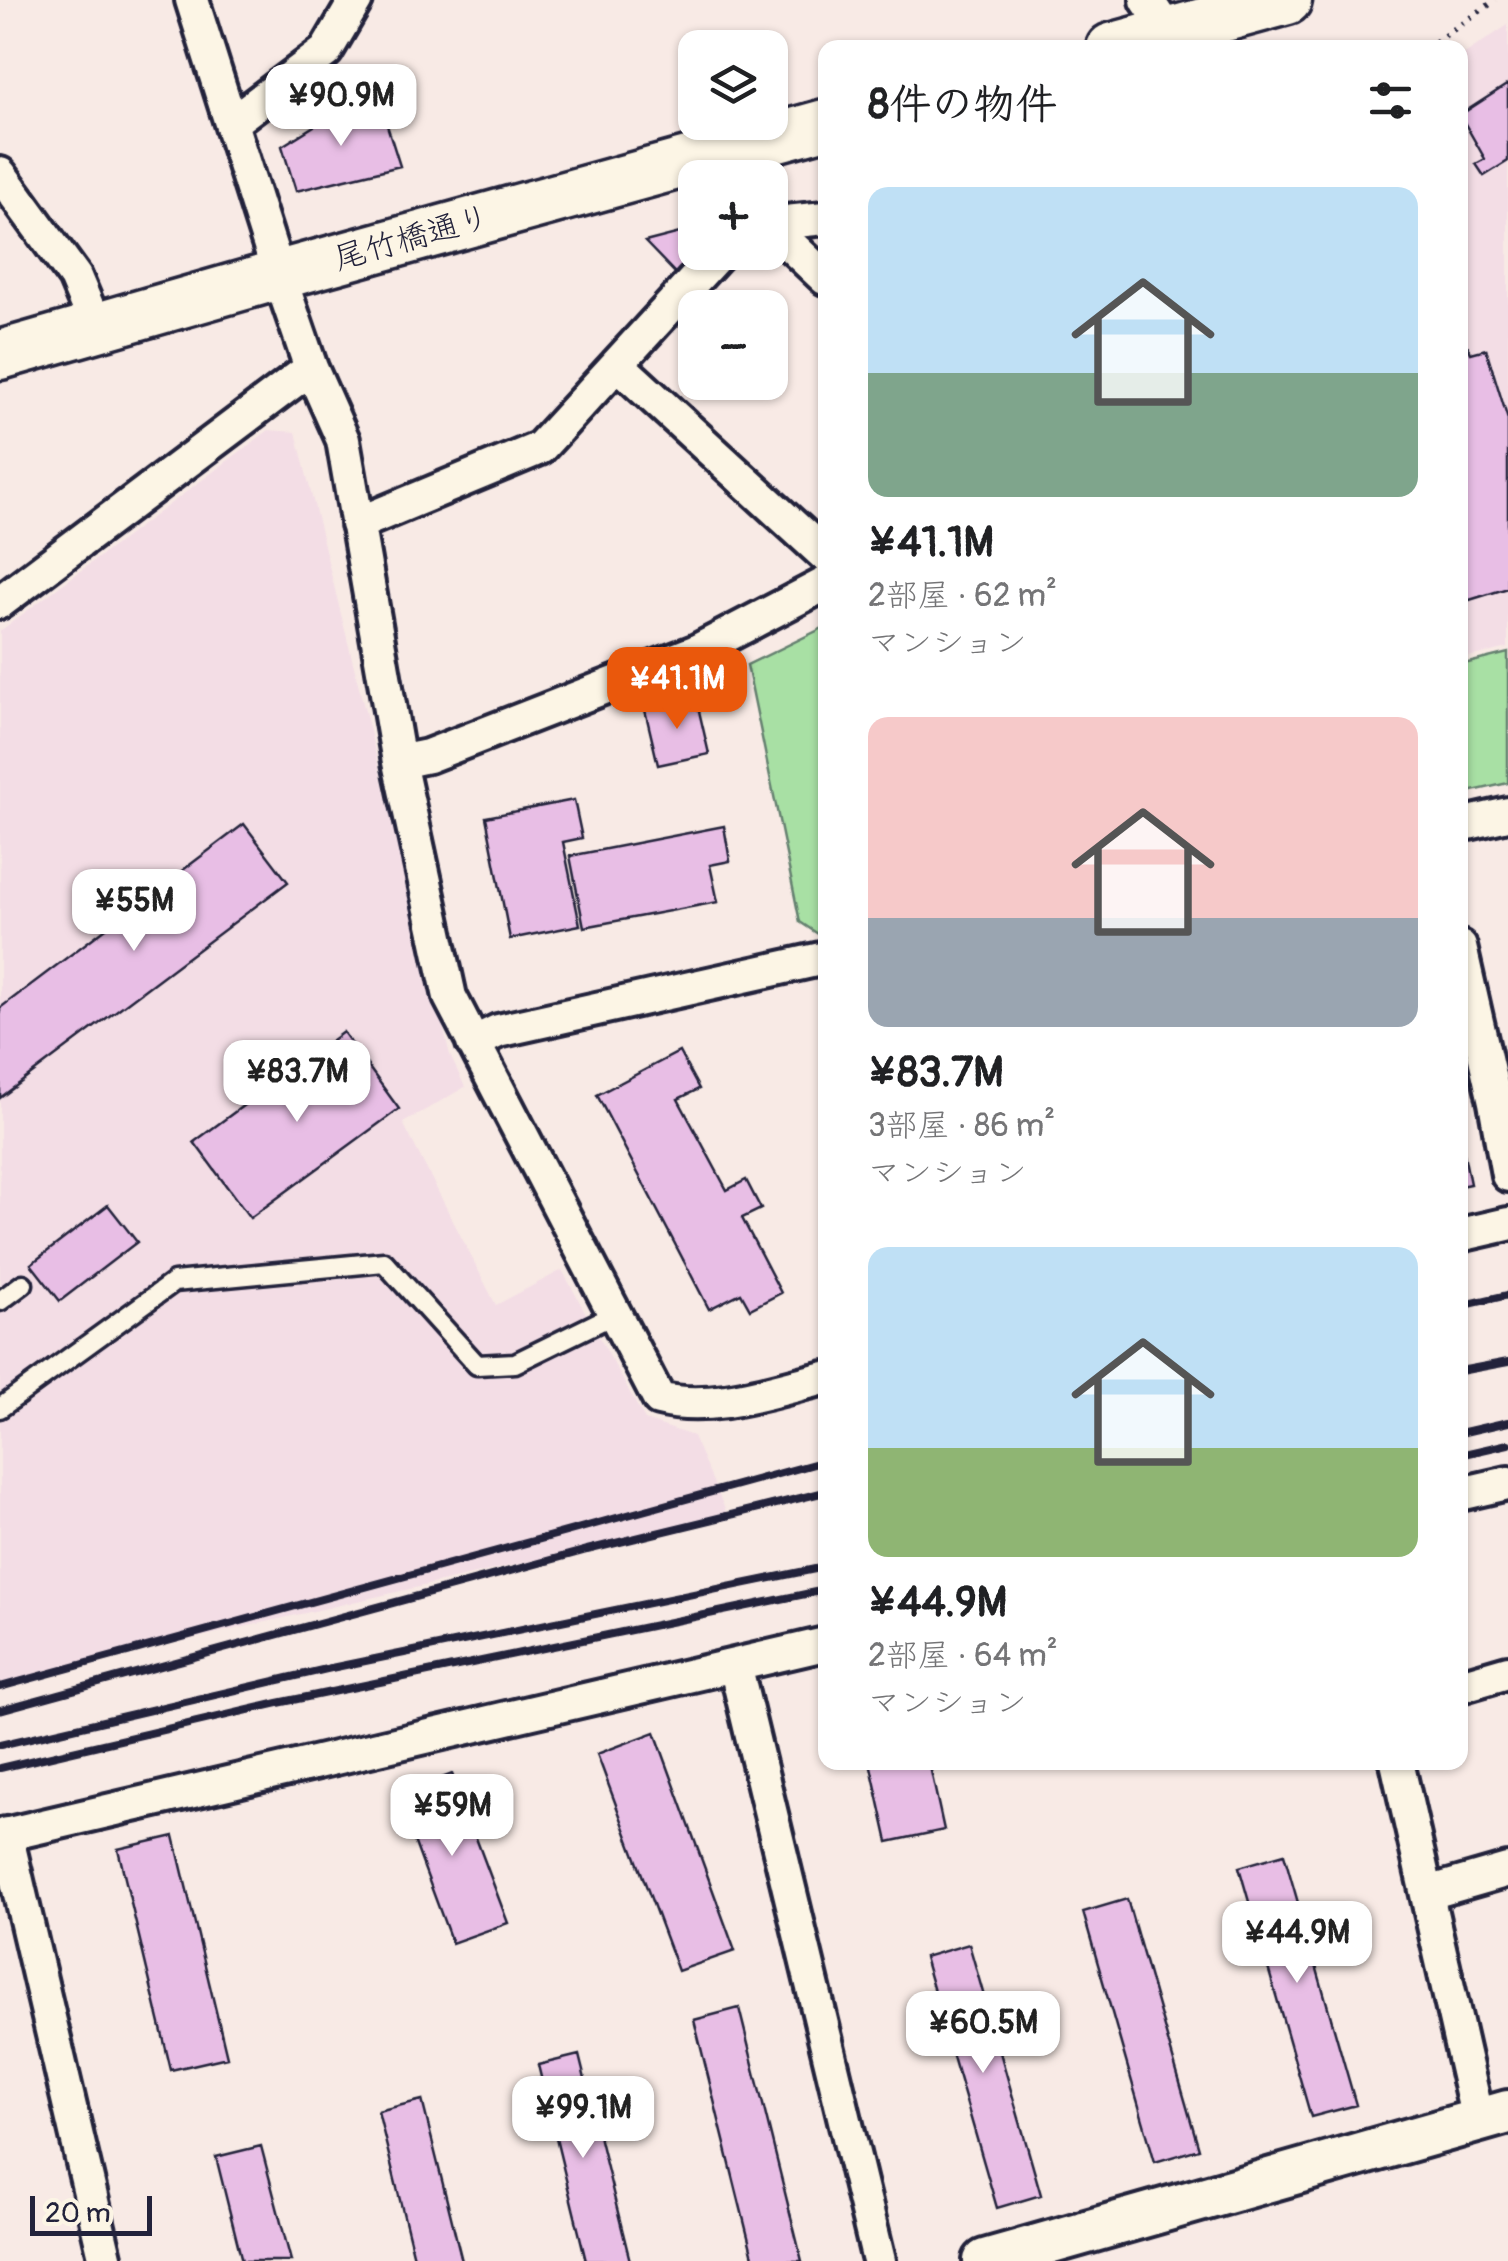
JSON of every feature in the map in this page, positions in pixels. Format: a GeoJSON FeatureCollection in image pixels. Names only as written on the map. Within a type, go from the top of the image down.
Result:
{"type":"FeatureCollection","features":[{"type":"Feature","properties":{"kind":"main road"},"geometry":{"type":"LineString","coordinates":[[1132,40],[1165,27],[1286,0]]}},
{"type":"Feature","properties":{"kind":"main road","name":"尾竹橋通り"},"geometry":{"type":"LineString","coordinates":[[752,160],[818,127]]}},
{"type":"Feature","properties":{"kind":"main road","name":"尾竹橋通り"},"geometry":{"type":"LineString","coordinates":[[0,355],[280,275],[678,178]]}},
{"type":"Feature","properties":{"kind":"street"},"geometry":{"type":"LineString","coordinates":[[192,0],[280,275],[312,368],[343,440],[399,762],[450,997],[659,1399],[678,1404],[729,1400],[818,1380]]}},
{"type":"Feature","properties":{"kind":"street"},"geometry":{"type":"LineString","coordinates":[[231,122],[326,51],[356,0]]}},
{"type":"Feature","properties":{"kind":"street"},"geometry":{"type":"LineString","coordinates":[[0,174],[75,277],[96,328]]}},
{"type":"Feature","properties":{"kind":"street"},"geometry":{"type":"LineString","coordinates":[[788,223],[818,219]]}},
{"type":"Feature","properties":{"kind":"street"},"geometry":{"type":"LineString","coordinates":[[788,238],[818,270]]}},
{"type":"Feature","properties":{"kind":"street"},"geometry":{"type":"LineString","coordinates":[[357,524],[540,448],[704,270]]}},
{"type":"Feature","properties":{"kind":"street"},"geometry":{"type":"LineString","coordinates":[[618,364],[818,550]]}},
{"type":"Feature","properties":{"kind":"street"},"geometry":{"type":"LineString","coordinates":[[0,602],[312,368]]}},
{"type":"Feature","properties":{"kind":"street"},"geometry":{"type":"LineString","coordinates":[[399,762],[428,756],[695,652],[818,588]]}},
{"type":"Feature","properties":{"kind":"street"},"geometry":{"type":"LineString","coordinates":[[1468,822],[1508,814]]}},
{"type":"Feature","properties":{"kind":"street"},"geometry":{"type":"LineString","coordinates":[[473,1043],[498,1031],[818,960]]}},
{"type":"Feature","properties":{"kind":"street"},"geometry":{"type":"LineString","coordinates":[[1468,982],[1508,1175]]}},
{"type":"Feature","properties":{"kind":"street"},"geometry":{"type":"LineString","coordinates":[[1468,1233],[1508,1224]]}},
{"type":"Feature","properties":{"kind":"street"},"geometry":{"type":"LineString","coordinates":[[1468,1492],[1508,1483]]}},
{"type":"Feature","properties":{"kind":"street"},"geometry":{"type":"LineString","coordinates":[[106,2261],[3,1835],[818,1646]]}},
{"type":"Feature","properties":{"kind":"street"},"geometry":{"type":"LineString","coordinates":[[735,1665],[880,2261]]}},
{"type":"Feature","properties":{"kind":"street"},"geometry":{"type":"LineString","coordinates":[[1468,1684],[1508,1672]]}},
{"type":"Feature","properties":{"kind":"street"},"geometry":{"type":"LineString","coordinates":[[985,2261],[1493,2116],[1428,1893],[1399,1770]]}},
{"type":"Feature","properties":{"kind":"street"},"geometry":{"type":"LineString","coordinates":[[1428,1893],[1508,1870]]}},
{"type":"Feature","properties":{"kind":"lane"},"geometry":{"type":"LineString","coordinates":[[0,1408],[174,1282],[384,1262],[477,1365],[514,1362],[615,1314]]}},
{"type":"Feature","properties":{"kind":"lane"},"geometry":{"type":"LineString","coordinates":[[0,1301],[23,1284]]}},
{"type":"Feature","properties":{"kind":"path"},"geometry":{"type":"LineString","coordinates":[[1439,40],[1496,0]]}},
{"type":"Feature","properties":{"kind":"shaded area"},"geometry":{"type":"Polygon","coordinates":[[[1508,25],[1508,648],[1468,657],[1468,52],[1508,25]]]}},
{"type":"Feature","properties":{"kind":"shaded area"},"geometry":{"type":"Polygon","coordinates":[[[269,430],[296,432],[450,1055],[465,1087],[403,1123],[496,1305],[562,1270],[645,1420],[693,1436],[728,1516],[0,1683],[0,631],[269,430]]]}},
{"type":"Feature","properties":{"kind":"green space"},"geometry":{"type":"Polygon","coordinates":[[[818,630],[818,934],[800,922],[747,665],[818,630]]]}},
{"type":"Feature","properties":{"kind":"green space"},"geometry":{"type":"Polygon","coordinates":[[[1508,653],[1508,783],[1468,792],[1468,663],[1508,653]]]}},
{"type":"Feature","properties":{"kind":"building"},"geometry":{"type":"Polygon","coordinates":[[[1508,84],[1508,161],[1484,176],[1476,164],[1485,159],[1468,129],[1468,110],[1508,84]]]}},
{"type":"Feature","properties":{"kind":"building"},"geometry":{"type":"Polygon","coordinates":[[[371,106],[386,122],[400,166],[296,191],[282,146],[330,116],[371,106]]]}},
{"type":"Feature","properties":{"kind":"building"},"geometry":{"type":"Polygon","coordinates":[[[678,233],[675,273],[645,242],[678,233]]]}},
{"type":"Feature","properties":{"kind":"building"},"geometry":{"type":"Polygon","coordinates":[[[1468,346],[1471,353],[1486,349],[1508,420],[1508,588],[1468,600],[1468,346]]]}},
{"type":"Feature","properties":{"kind":"building"},"geometry":{"type":"Polygon","coordinates":[[[696,698],[709,754],[658,765],[645,710],[696,698]]]}},
{"type":"Feature","properties":{"kind":"building"},"geometry":{"type":"Polygon","coordinates":[[[574,800],[582,838],[563,842],[580,925],[510,939],[486,817],[574,800]]]}},
{"type":"Feature","properties":{"kind":"building"},"geometry":{"type":"Polygon","coordinates":[[[244,824],[288,882],[0,1098],[0,1008],[244,824]]]}},
{"type":"Feature","properties":{"kind":"building"},"geometry":{"type":"Polygon","coordinates":[[[724,826],[730,861],[710,865],[718,902],[584,927],[570,856],[724,826]]]}},
{"type":"Feature","properties":{"kind":"building"},"geometry":{"type":"Polygon","coordinates":[[[343,1032],[399,1109],[250,1218],[194,1142],[343,1032]]]}},
{"type":"Feature","properties":{"kind":"building"},"geometry":{"type":"Polygon","coordinates":[[[679,1052],[699,1089],[678,1099],[727,1190],[746,1180],[761,1209],[742,1218],[781,1293],[750,1309],[741,1293],[709,1309],[597,1095],[679,1052]]]}},
{"type":"Feature","properties":{"kind":"building"},"geometry":{"type":"Polygon","coordinates":[[[108,1205],[137,1242],[60,1301],[31,1264],[108,1205]]]}},
{"type":"Feature","properties":{"kind":"building"},"geometry":{"type":"Polygon","coordinates":[[[655,1732],[735,1951],[678,1971],[597,1754],[655,1732]]]}},
{"type":"Feature","properties":{"kind":"building"},"geometry":{"type":"Polygon","coordinates":[[[872,1770],[931,1770],[944,1830],[888,1842],[872,1770]]]}},
{"type":"Feature","properties":{"kind":"building"},"geometry":{"type":"Polygon","coordinates":[[[452,1774],[508,1923],[452,1943],[397,1795],[452,1774]]]}},
{"type":"Feature","properties":{"kind":"building"},"geometry":{"type":"Polygon","coordinates":[[[174,1836],[227,2057],[171,2070],[118,1849],[174,1836]]]}},
{"type":"Feature","properties":{"kind":"building"},"geometry":{"type":"Polygon","coordinates":[[[1284,1854],[1356,2105],[1311,2117],[1239,1867],[1284,1854]]]}},
{"type":"Feature","properties":{"kind":"building"},"geometry":{"type":"Polygon","coordinates":[[[1127,1899],[1199,2149],[1155,2162],[1083,1912],[1127,1899]]]}},
{"type":"Feature","properties":{"kind":"building"},"geometry":{"type":"Polygon","coordinates":[[[969,1944],[1041,2195],[997,2208],[924,1957],[969,1944]]]}},
{"type":"Feature","properties":{"kind":"building"},"geometry":{"type":"Polygon","coordinates":[[[739,2008],[802,2261],[754,2261],[694,2020],[739,2008]]]}},
{"type":"Feature","properties":{"kind":"building"},"geometry":{"type":"Polygon","coordinates":[[[579,2055],[630,2261],[586,2261],[538,2065],[579,2055]]]}},
{"type":"Feature","properties":{"kind":"building"},"geometry":{"type":"Polygon","coordinates":[[[422,2100],[462,2261],[415,2261],[378,2111],[422,2100]]]}},
{"type":"Feature","properties":{"kind":"building"},"geometry":{"type":"Polygon","coordinates":[[[261,2146],[291,2261],[242,2261],[216,2157],[261,2146]]]}},
{"type":"Feature","properties":{"kind":"railway"},"geometry":{"type":"LineString","coordinates":[[1468,1304],[1508,1295]]}},
{"type":"Feature","properties":{"kind":"railway"},"geometry":{"type":"LineString","coordinates":[[1468,1370],[1508,1362]]}},
{"type":"Feature","properties":{"kind":"railway"},"geometry":{"type":"LineString","coordinates":[[1468,1431],[1508,1422]]}},
{"type":"Feature","properties":{"kind":"railway"},"geometry":{"type":"LineString","coordinates":[[1468,1453],[1508,1444]]}},
{"type":"Feature","properties":{"kind":"railway"},"geometry":{"type":"LineString","coordinates":[[0,1687],[818,1463]]}},
{"type":"Feature","properties":{"kind":"railway"},"geometry":{"type":"LineString","coordinates":[[0,1710],[587,1550],[818,1494]]}},
{"type":"Feature","properties":{"kind":"railway"},"geometry":{"type":"LineString","coordinates":[[0,1745],[331,1668],[818,1568]]}},
{"type":"Feature","properties":{"kind":"railway"},"geometry":{"type":"LineString","coordinates":[[0,1768],[278,1703],[818,1591]]}}]}
